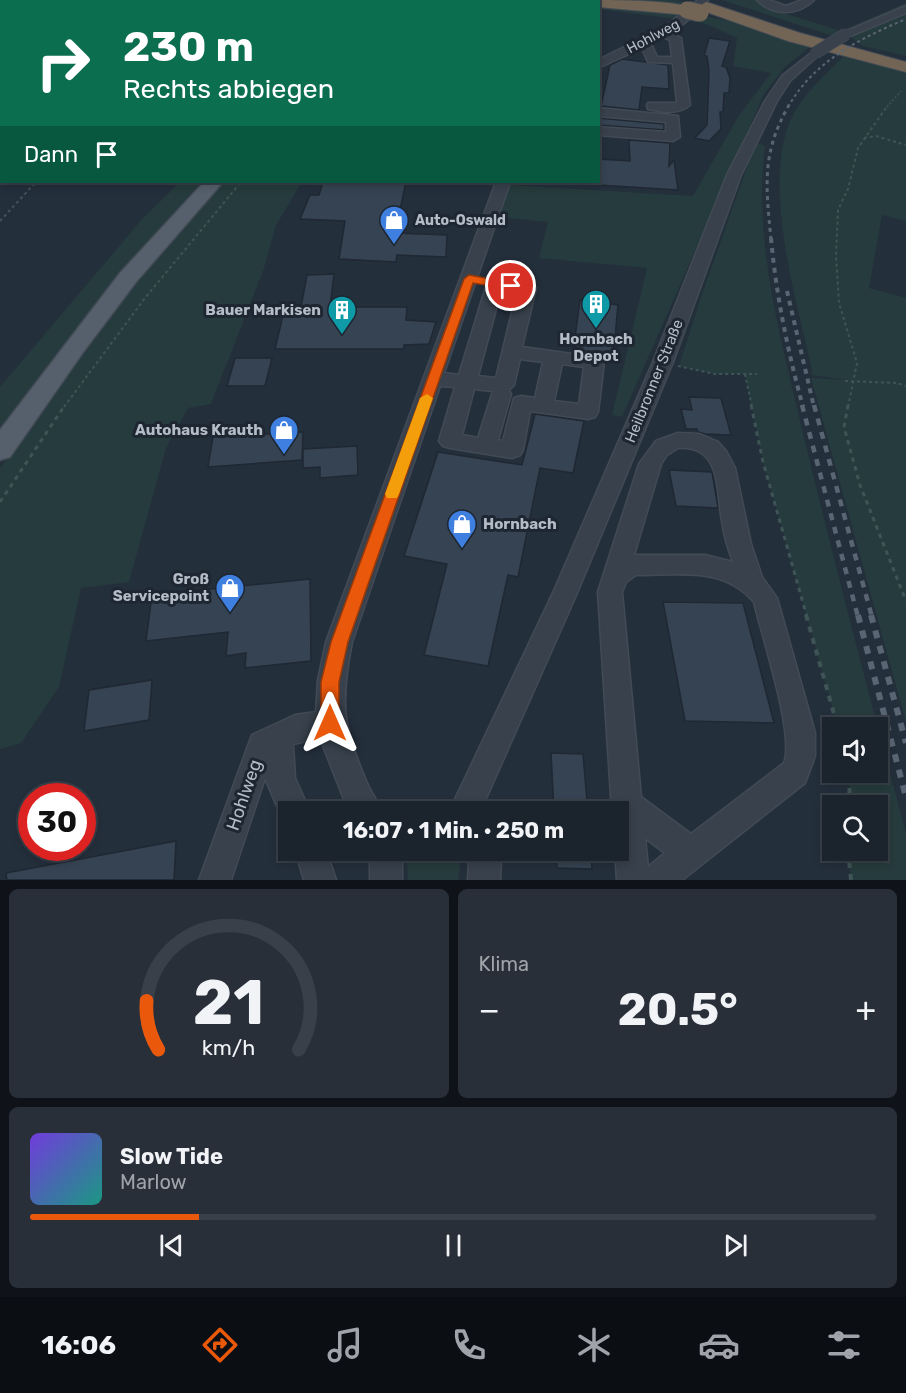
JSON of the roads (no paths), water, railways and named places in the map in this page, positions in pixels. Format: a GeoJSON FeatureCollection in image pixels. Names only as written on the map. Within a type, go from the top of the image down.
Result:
{"type":"FeatureCollection","features":[{"type":"Feature","properties":{"kind":"highway"},"geometry":{"type":"LineString","coordinates":[[600,2],[699,4],[906,60]]}},
{"type":"Feature","properties":{"kind":"highway"},"geometry":{"type":"LineString","coordinates":[[699,4],[754,24],[834,48],[906,66]]}},
{"type":"Feature","properties":{"kind":"main road"},"geometry":{"type":"LineString","coordinates":[[0,450],[103,309],[172,226],[213,183]]}},
{"type":"Feature","properties":{"kind":"street"},"geometry":{"type":"LineString","coordinates":[[762,0],[788,10],[796,9],[809,0]]}},
{"type":"Feature","properties":{"kind":"street","name":"Hohlweg"},"geometry":{"type":"LineString","coordinates":[[600,64],[663,33],[694,12],[699,4]]}},
{"type":"Feature","properties":{"kind":"street","name":"Heilbronner Straße"},"geometry":{"type":"LineString","coordinates":[[469,801],[565,593],[663,362],[734,175],[758,124],[786,79],[815,53],[846,34],[906,9]]}},
{"type":"Feature","properties":{"kind":"street"},"geometry":{"type":"LineString","coordinates":[[600,101],[675,108],[684,105],[675,38],[663,33]]}},
{"type":"Feature","properties":{"kind":"street"},"geometry":{"type":"LineString","coordinates":[[643,42],[649,49],[652,60],[678,60]]}},
{"type":"Feature","properties":{"kind":"street"},"geometry":{"type":"LineString","coordinates":[[600,112],[674,119],[673,137],[600,131]]}},
{"type":"Feature","properties":{"kind":"street"},"geometry":{"type":"LineString","coordinates":[[362,801],[336,749],[330,723],[330,682],[339,642],[503,183]]}},
{"type":"Feature","properties":{"kind":"street"},"geometry":{"type":"LineString","coordinates":[[469,279],[527,288],[486,446]]}},
{"type":"Feature","properties":{"kind":"street"},"geometry":{"type":"LineString","coordinates":[[434,379],[467,381],[522,396],[512,450],[450,441],[467,381],[494,284]]}},
{"type":"Feature","properties":{"kind":"street"},"geometry":{"type":"LineString","coordinates":[[512,352],[594,362],[588,412],[521,403]]}},
{"type":"Feature","properties":{"kind":"street"},"geometry":{"type":"LineString","coordinates":[[543,406],[554,357]]}},
{"type":"Feature","properties":{"kind":"street"},"geometry":{"type":"LineString","coordinates":[[627,801],[610,592],[650,464],[657,449],[671,441],[687,440],[701,443],[717,453],[727,471],[732,494],[733,519],[751,582]]}},
{"type":"Feature","properties":{"kind":"street"},"geometry":{"type":"LineString","coordinates":[[616,576],[632,565],[705,565],[730,571],[751,582],[765,598],[801,733],[801,756],[795,773],[656,880]]}},
{"type":"Feature","properties":{"kind":"street","name":"Hohlweg"},"geometry":{"type":"LineString","coordinates":[[215,880],[262,745],[295,728],[330,723]]}},
{"type":"Feature","properties":{"kind":"street"},"geometry":{"type":"LineString","coordinates":[[278,737],[280,779],[291,801]]}},
{"type":"Feature","properties":{"kind":"street"},"geometry":{"type":"LineString","coordinates":[[629,807],[690,853]]}},
{"type":"Feature","properties":{"kind":"street"},"geometry":{"type":"LineString","coordinates":[[629,830],[633,880]]}},
{"type":"Feature","properties":{"kind":"street"},"geometry":{"type":"LineString","coordinates":[[314,861],[320,880]]}},
{"type":"Feature","properties":{"kind":"street"},"geometry":{"type":"LineString","coordinates":[[386,861],[386,880]]}},
{"type":"Feature","properties":{"kind":"street"},"geometry":{"type":"LineString","coordinates":[[484,880],[485,861]]}},
{"type":"Feature","properties":{"kind":"railway"},"geometry":{"type":"LineString","coordinates":[[788,107],[799,91],[824,64],[871,35],[906,19]]}},
{"type":"Feature","properties":{"kind":"railway"},"geometry":{"type":"LineString","coordinates":[[771,240],[767,186],[770,155],[774,139],[788,107]]}},
{"type":"Feature","properties":{"kind":"railway"},"geometry":{"type":"LineString","coordinates":[[771,238],[783,323],[803,407]]}},
{"type":"Feature","properties":{"kind":"railway"},"geometry":{"type":"LineString","coordinates":[[787,291],[814,407]]}},
{"type":"Feature","properties":{"kind":"railway"},"geometry":{"type":"LineString","coordinates":[[802,405],[858,617]]}},
{"type":"Feature","properties":{"kind":"railway"},"geometry":{"type":"LineString","coordinates":[[814,405],[872,617]]}},
{"type":"Feature","properties":{"kind":"railway"},"geometry":{"type":"LineString","coordinates":[[858,615],[906,797]]}},
{"type":"Feature","properties":{"kind":"railway"},"geometry":{"type":"LineString","coordinates":[[871,615],[906,743]]}},
{"type":"Feature","properties":{"kind":"place","name":"Auto-Oswald"},"geometry":{"type":"Point","coordinates":[394,246]}},
{"type":"Feature","properties":{"kind":"place","name":"Hornbach Depot"},"geometry":{"type":"Point","coordinates":[596,330]}},
{"type":"Feature","properties":{"kind":"place","name":"Bauer Markisen"},"geometry":{"type":"Point","coordinates":[342,336]}},
{"type":"Feature","properties":{"kind":"place","name":"Autohaus Krauth"},"geometry":{"type":"Point","coordinates":[284,456]}},
{"type":"Feature","properties":{"kind":"place","name":"Hornbach"},"geometry":{"type":"Point","coordinates":[462,550]}},
{"type":"Feature","properties":{"kind":"place","name":"Groß Servicepoint"},"geometry":{"type":"Point","coordinates":[230,614]}}]}
